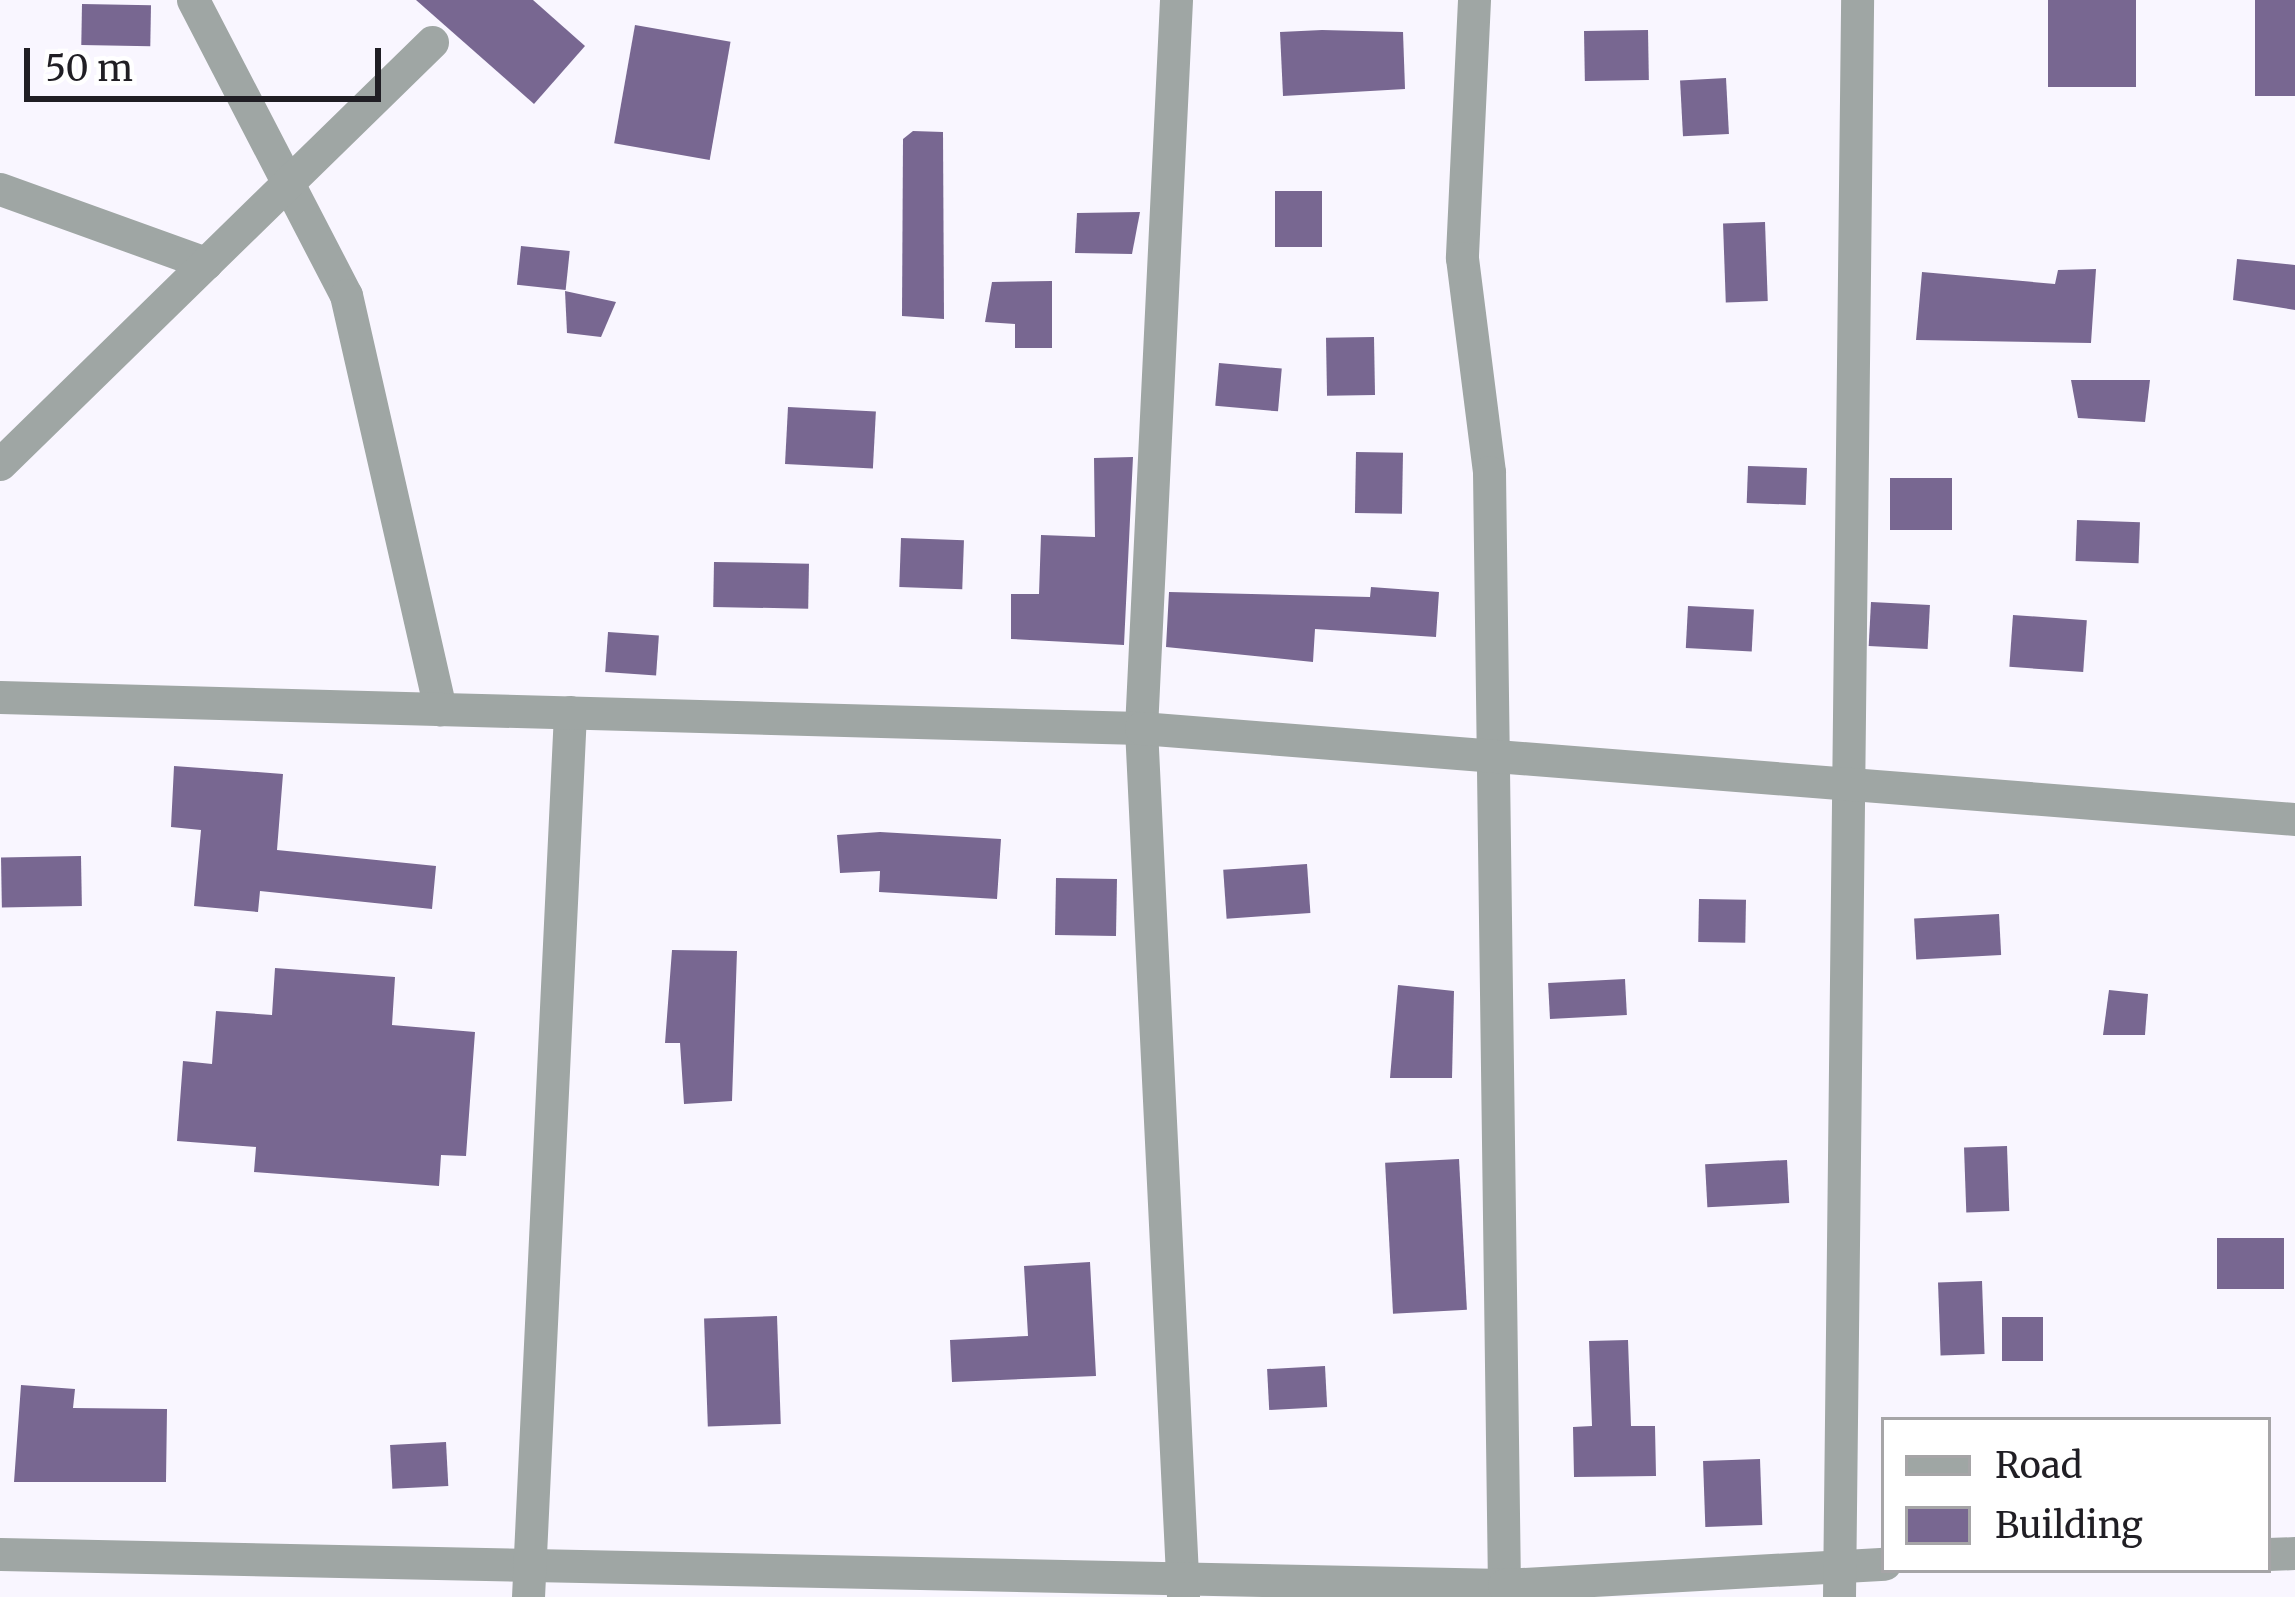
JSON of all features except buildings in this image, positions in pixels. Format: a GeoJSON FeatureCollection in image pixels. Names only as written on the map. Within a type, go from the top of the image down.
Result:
{"type":"FeatureCollection","features":[{"type":"Feature","properties":{"kind":"street"},"geometry":{"type":"LineString","coordinates":[[193,0],[346,295],[440,709]]}},
{"type":"Feature","properties":{"kind":"street"},"geometry":{"type":"LineString","coordinates":[[1176,0],[1141,728],[1183,1587]]}},
{"type":"Feature","properties":{"kind":"street"},"geometry":{"type":"LineString","coordinates":[[1474,0],[1462,258],[1489,472],[1504,1585]]}},
{"type":"Feature","properties":{"kind":"street"},"geometry":{"type":"LineString","coordinates":[[1839,1581],[1841,783],[1857,0]]}},
{"type":"Feature","properties":{"kind":"street"},"geometry":{"type":"LineString","coordinates":[[0,464],[206,263],[286,172],[432,42]]}},
{"type":"Feature","properties":{"kind":"street"},"geometry":{"type":"LineString","coordinates":[[0,189],[206,263]]}},
{"type":"Feature","properties":{"kind":"street"},"geometry":{"type":"LineString","coordinates":[[0,697],[1141,728],[2295,819]]}},
{"type":"Feature","properties":{"kind":"street"},"geometry":{"type":"LineString","coordinates":[[528,1597],[570,712]]}},
{"type":"Feature","properties":{"kind":"street"},"geometry":{"type":"LineString","coordinates":[[0,1554],[528,1561],[1183,1587],[1839,1581],[1881,1565]]}}]}
